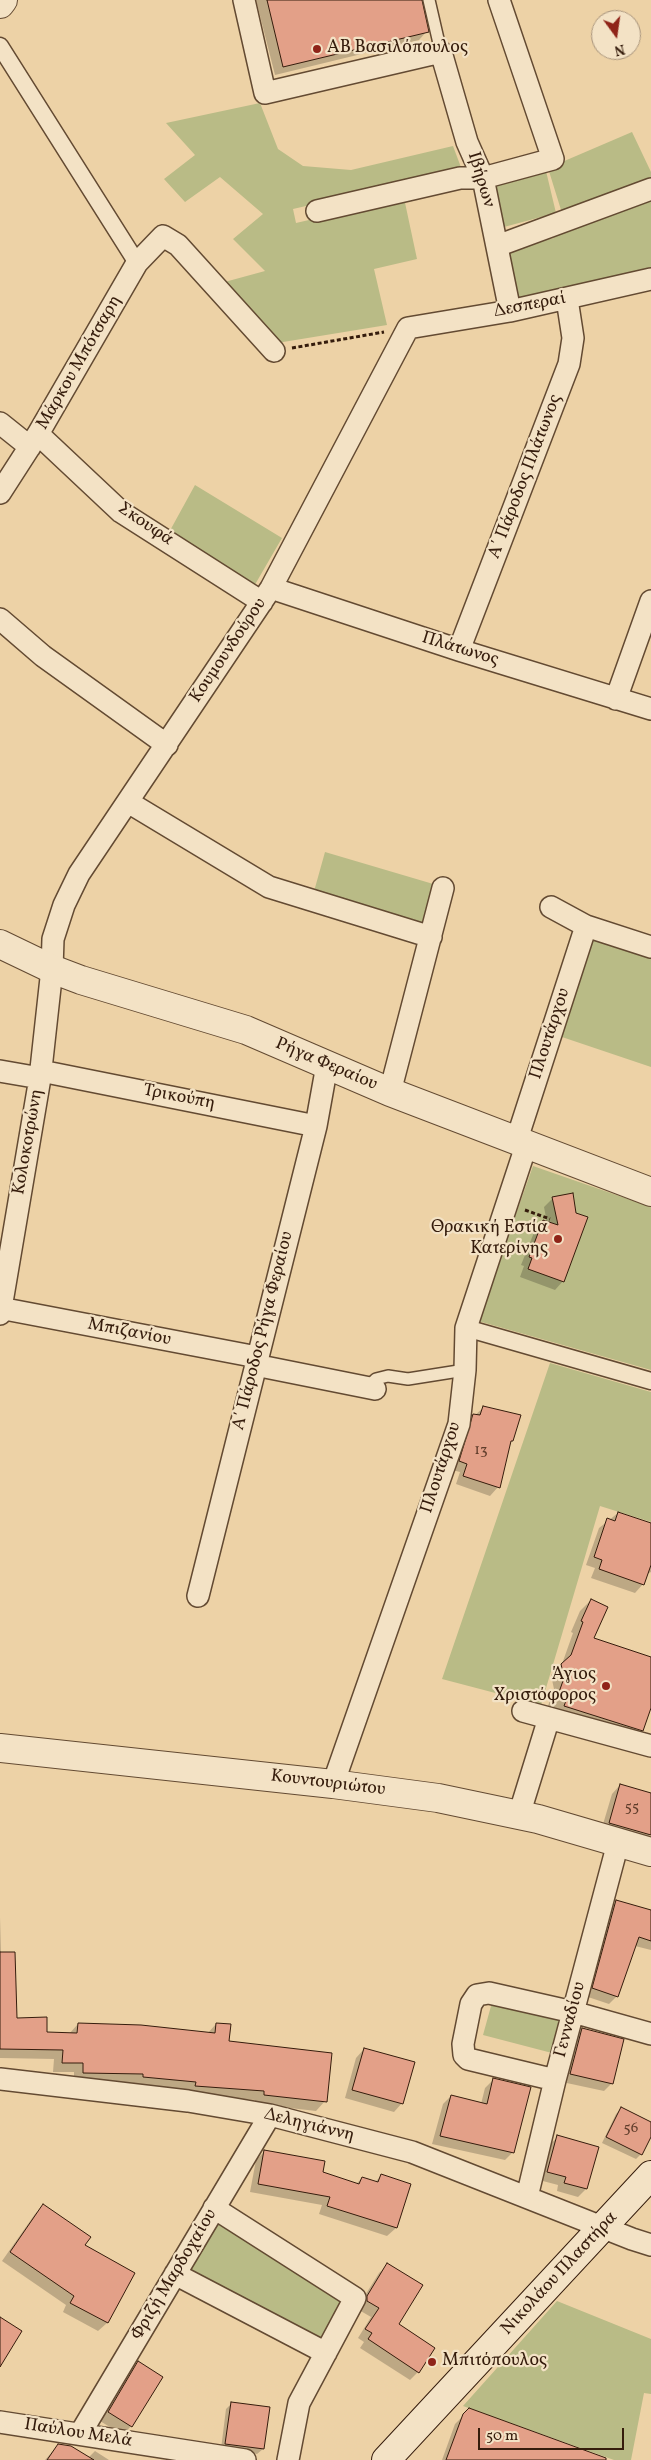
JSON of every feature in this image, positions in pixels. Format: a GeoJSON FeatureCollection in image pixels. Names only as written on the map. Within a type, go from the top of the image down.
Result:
{"type":"FeatureCollection","features":[{"type":"Feature","properties":{"kind":"street"},"geometry":{"type":"LineString","coordinates":[[0,4],[3,0]]}},
{"type":"Feature","properties":{"kind":"street"},"geometry":{"type":"LineString","coordinates":[[244,0],[265,94],[441,52]]}},
{"type":"Feature","properties":{"kind":"street"},"geometry":{"type":"LineString","coordinates":[[317,211],[460,178],[482,178],[553,159],[499,0]]}},
{"type":"Feature","properties":{"kind":"street"},"geometry":{"type":"LineString","coordinates":[[0,46],[137,263]]}},
{"type":"Feature","properties":{"kind":"street","name":"Ιβήρων"},"geometry":{"type":"LineString","coordinates":[[441,52],[467,142],[482,178],[510,311]]}},
{"type":"Feature","properties":{"kind":"street"},"geometry":{"type":"LineString","coordinates":[[497,246],[651,189]]}},
{"type":"Feature","properties":{"kind":"street","name":"Μάρκου Μπότσαρη"},"geometry":{"type":"LineString","coordinates":[[0,493],[34,441],[137,263],[163,236],[178,245],[274,350]]}},
{"type":"Feature","properties":{"kind":"street","name":"Δεσπεραί"},"geometry":{"type":"LineString","coordinates":[[408,328],[510,311],[651,279]]}},
{"type":"Feature","properties":{"kind":"street","name":"Α΄ Πάροδος Πλάτωνος"},"geometry":{"type":"LineString","coordinates":[[459,650],[569,364],[574,338],[567,299]]}},
{"type":"Feature","properties":{"kind":"street","name":"Κουμουνδούρου"},"geometry":{"type":"LineString","coordinates":[[52,969],[53,939],[64,905],[79,874],[266,595],[408,328]]}},
{"type":"Feature","properties":{"kind":"street","name":"Σκουφά"},"geometry":{"type":"LineString","coordinates":[[0,423],[34,441],[121,512],[266,595]]}},
{"type":"Feature","properties":{"kind":"street","name":"Πλάτωνος"},"geometry":{"type":"LineString","coordinates":[[266,595],[459,650],[651,710]]}},
{"type":"Feature","properties":{"kind":"street"},"geometry":{"type":"LineString","coordinates":[[616,699],[651,601]]}},
{"type":"Feature","properties":{"kind":"street"},"geometry":{"type":"LineString","coordinates":[[0,618],[43,656],[166,745]]}},
{"type":"Feature","properties":{"kind":"street"},"geometry":{"type":"LineString","coordinates":[[128,802],[268,887],[430,937]]}},
{"type":"Feature","properties":{"kind":"street"},"geometry":{"type":"LineString","coordinates":[[390,1092],[443,888]]}},
{"type":"Feature","properties":{"kind":"street"},"geometry":{"type":"LineString","coordinates":[[551,907],[586,926],[651,947]]}},
{"type":"Feature","properties":{"kind":"street","name":"Πλουτάρχου"},"geometry":{"type":"LineString","coordinates":[[333,1784],[458,1424],[465,1370],[466,1328],[507,1203],[521,1144],[586,926]]}},
{"type":"Feature","properties":{"kind":"street","name":"Ρήγα Φεραίου"},"geometry":{"type":"LineString","coordinates":[[0,944],[52,969],[246,1030],[390,1092],[521,1144],[651,1192]]}},
{"type":"Feature","properties":{"kind":"street","name":"Κολοκοτρώνη"},"geometry":{"type":"LineString","coordinates":[[0,1314],[41,1074],[52,969]]}},
{"type":"Feature","properties":{"kind":"street","name":"Α΄ Πάροδος Ρήγα Φεραίου"},"geometry":{"type":"LineString","coordinates":[[198,1596],[316,1126],[327,1065]]}},
{"type":"Feature","properties":{"kind":"street","name":"Τρικούπη"},"geometry":{"type":"LineString","coordinates":[[0,1071],[41,1074],[316,1126]]}},
{"type":"Feature","properties":{"kind":"street","name":"Μπιζανίου"},"geometry":{"type":"LineString","coordinates":[[0,1308],[256,1361],[372,1388]]}},
{"type":"Feature","properties":{"kind":"street"},"geometry":{"type":"LineString","coordinates":[[466,1328],[651,1381]]}},
{"type":"Feature","properties":{"kind":"street"},"geometry":{"type":"LineString","coordinates":[[523,1711],[651,1746]]}},
{"type":"Feature","properties":{"kind":"street"},"geometry":{"type":"LineString","coordinates":[[518,1815],[549,1718]]}},
{"type":"Feature","properties":{"kind":"street","name":"Κουντουριώτου"},"geometry":{"type":"LineString","coordinates":[[0,1748],[333,1784],[438,1798],[518,1815],[651,1852]]}},
{"type":"Feature","properties":{"kind":"street","name":"Γενναδίου"},"geometry":{"type":"LineString","coordinates":[[527,2197],[555,2080],[618,1843]]}},
{"type":"Feature","properties":{"kind":"street"},"geometry":{"type":"LineString","coordinates":[[555,2080],[474,2062],[464,2055],[463,2044],[471,2004],[477,1995],[488,1993],[574,2012],[651,2034]]}},
{"type":"Feature","properties":{"kind":"street","name":"Δεληγιάννη"},"geometry":{"type":"LineString","coordinates":[[0,2079],[188,2101],[270,2115],[412,2152],[604,2228],[651,2244]]}},
{"type":"Feature","properties":{"kind":"street","name":"Φριζή Μαρδοχαίου"},"geometry":{"type":"LineString","coordinates":[[80,2434],[270,2115]]}},
{"type":"Feature","properties":{"kind":"street","name":"Νικολάου Πλαστήρα"},"geometry":{"type":"LineString","coordinates":[[386,2460],[604,2228],[651,2175]]}},
{"type":"Feature","properties":{"kind":"street"},"geometry":{"type":"LineString","coordinates":[[214,2208],[355,2298],[299,2403],[288,2460]]}},
{"type":"Feature","properties":{"kind":"street"},"geometry":{"type":"LineString","coordinates":[[175,2274],[326,2353]]}},
{"type":"Feature","properties":{"kind":"street","name":"Παύλου Μελά"},"geometry":{"type":"LineString","coordinates":[[0,2422],[80,2434],[169,2455],[245,2460]]}},
{"type":"Feature","properties":{"kind":"lane"},"geometry":{"type":"LineString","coordinates":[[429,0],[441,52]]}},
{"type":"Feature","properties":{"kind":"lane"},"geometry":{"type":"LineString","coordinates":[[372,1388],[376,1379],[388,1376],[408,1379],[465,1370]]}},
{"type":"Feature","properties":{"kind":"path"},"geometry":{"type":"LineString","coordinates":[[274,350],[408,328]]}},
{"type":"Feature","properties":{"kind":"path"},"geometry":{"type":"LineString","coordinates":[[507,1203],[550,1219]]}},
{"type":"Feature","properties":{"kind":"green space"},"geometry":{"type":"Polygon","coordinates":[[[260,103],[278,149],[303,166],[351,170],[453,146],[462,170],[293,209],[296,223],[404,198],[417,259],[374,269],[387,325],[277,343],[221,283],[265,271],[233,239],[263,214],[220,177],[185,202],[164,179],[195,155],[166,123],[260,103]]]}},
{"type":"Feature","properties":{"kind":"green space"},"geometry":{"type":"Polygon","coordinates":[[[632,132],[651,172],[651,267],[514,301],[502,250],[554,238],[555,230],[566,226],[548,168],[632,132]]]}},
{"type":"Feature","properties":{"kind":"green space"},"geometry":{"type":"Polygon","coordinates":[[[546,171],[556,213],[504,227],[493,185],[546,171]]]}},
{"type":"Feature","properties":{"kind":"green space"},"geometry":{"type":"Polygon","coordinates":[[[195,485],[282,538],[253,588],[167,536],[195,485]]]}},
{"type":"Feature","properties":{"kind":"green space"},"geometry":{"type":"Polygon","coordinates":[[[325,852],[440,886],[428,929],[313,895],[325,852]]]}},
{"type":"Feature","properties":{"kind":"green space"},"geometry":{"type":"Polygon","coordinates":[[[592,939],[651,959],[651,1067],[559,1036],[592,939]]]}},
{"type":"Feature","properties":{"kind":"green space"},"geometry":{"type":"Polygon","coordinates":[[[533,1166],[651,1207],[651,1370],[478,1321],[533,1166]]]}},
{"type":"Feature","properties":{"kind":"green space"},"geometry":{"type":"Polygon","coordinates":[[[550,1363],[651,1392],[651,1522],[600,1506],[541,1705],[442,1679],[550,1363]]]}},
{"type":"Feature","properties":{"kind":"green space"},"geometry":{"type":"Polygon","coordinates":[[[496,1988],[564,2006],[552,2053],[483,2035],[496,1988]]]}},
{"type":"Feature","properties":{"kind":"green space"},"geometry":{"type":"Polygon","coordinates":[[[217,2220],[344,2301],[321,2344],[186,2273],[217,2220]]]}},
{"type":"Feature","properties":{"kind":"green space"},"geometry":{"type":"Polygon","coordinates":[[[557,2301],[651,2339],[651,2394],[644,2393],[631,2460],[614,2460],[463,2406],[557,2301]]]}},
{"type":"Feature","properties":{"kind":"building","name":"ΑΒ Βασιλόπουλος"},"geometry":{"type":"Polygon","coordinates":[[[267,0],[422,0],[429,32],[283,67],[267,0]]]}},
{"type":"Feature","properties":{"kind":"building","name":"Θρακική Εστία Κατερίνης"},"geometry":{"type":"Polygon","coordinates":[[[573,1193],[576,1213],[588,1217],[564,1282],[528,1269],[532,1258],[529,1257],[543,1220],[558,1225],[552,1197],[573,1193]]]}},
{"type":"Feature","properties":{"kind":"building"},"geometry":{"type":"Polygon","coordinates":[[[483,1406],[521,1415],[513,1441],[511,1441],[500,1488],[463,1476],[467,1464],[459,1461],[473,1414],[480,1415],[483,1406]]]}},
{"type":"Feature","properties":{"kind":"building"},"geometry":{"type":"Polygon","coordinates":[[[618,1512],[651,1523],[651,1565],[644,1585],[599,1569],[602,1560],[594,1557],[607,1518],[615,1521],[618,1512]]]}},
{"type":"Feature","properties":{"kind":"building","name":"Άγιος Χριστόφορος"},"geometry":{"type":"Polygon","coordinates":[[[591,1599],[608,1607],[594,1638],[651,1657],[651,1708],[643,1731],[564,1706],[567,1698],[558,1695],[564,1678],[561,1664],[571,1655],[583,1622],[581,1621],[591,1599]]]}},
{"type":"Feature","properties":{"kind":"building"},"geometry":{"type":"Polygon","coordinates":[[[620,1784],[651,1793],[651,1835],[609,1823],[620,1784]]]}},
{"type":"Feature","properties":{"kind":"building"},"geometry":{"type":"Polygon","coordinates":[[[616,1900],[651,1910],[651,1941],[639,1937],[618,1997],[592,1988],[616,1900]]]}},
{"type":"Feature","properties":{"kind":"building"},"geometry":{"type":"Polygon","coordinates":[[[0,1952],[15,1952],[17,2018],[47,2017],[47,2032],[77,2033],[78,2023],[141,2025],[215,2033],[216,2023],[231,2024],[229,2041],[332,2053],[327,2102],[264,2095],[264,2091],[195,2086],[196,2082],[143,2077],[143,2074],[83,2073],[83,2063],[62,2063],[63,2050],[0,2049],[0,1952]]]}},
{"type":"Feature","properties":{"kind":"building"},"geometry":{"type":"Polygon","coordinates":[[[582,2028],[624,2039],[613,2084],[570,2074],[582,2028]]]}},
{"type":"Feature","properties":{"kind":"building"},"geometry":{"type":"Polygon","coordinates":[[[364,2048],[415,2062],[403,2104],[352,2090],[364,2048]]]}},
{"type":"Feature","properties":{"kind":"building"},"geometry":{"type":"Polygon","coordinates":[[[493,2078],[531,2087],[514,2153],[440,2136],[451,2095],[487,2104],[493,2078]]]}},
{"type":"Feature","properties":{"kind":"building"},"geometry":{"type":"Polygon","coordinates":[[[621,2107],[651,2122],[651,2137],[642,2155],[606,2137],[621,2107]]]}},
{"type":"Feature","properties":{"kind":"building"},"geometry":{"type":"Polygon","coordinates":[[[557,2135],[599,2147],[587,2189],[564,2183],[566,2177],[547,2172],[557,2135]]]}},
{"type":"Feature","properties":{"kind":"building"},"geometry":{"type":"Polygon","coordinates":[[[264,2150],[325,2161],[323,2172],[359,2184],[362,2177],[378,2182],[381,2174],[411,2184],[397,2228],[327,2206],[330,2197],[258,2184],[264,2150]]]}},
{"type":"Feature","properties":{"kind":"building"},"geometry":{"type":"Polygon","coordinates":[[[43,2204],[91,2237],[85,2245],[135,2273],[108,2323],[70,2303],[74,2296],[10,2252],[43,2204]]]}},
{"type":"Feature","properties":{"kind":"building"},"geometry":{"type":"Polygon","coordinates":[[[387,2263],[423,2285],[399,2324],[435,2348],[419,2373],[368,2339],[372,2333],[365,2329],[379,2308],[367,2301],[367,2296],[387,2263]]]}},
{"type":"Feature","properties":{"kind":"building"},"geometry":{"type":"Polygon","coordinates":[[[0,2317],[22,2331],[0,2367],[0,2317]]]}},
{"type":"Feature","properties":{"kind":"building"},"geometry":{"type":"Polygon","coordinates":[[[138,2361],[163,2377],[132,2427],[108,2412],[138,2361]]]}},
{"type":"Feature","properties":{"kind":"building"},"geometry":{"type":"Polygon","coordinates":[[[231,2402],[270,2407],[264,2449],[225,2444],[231,2402]]]}},
{"type":"Feature","properties":{"kind":"building"},"geometry":{"type":"Polygon","coordinates":[[[469,2408],[606,2458],[606,2460],[446,2460],[463,2414],[469,2408]]]}},
{"type":"Feature","properties":{"kind":"building"},"geometry":{"type":"Polygon","coordinates":[[[58,2444],[71,2446],[94,2460],[47,2460],[58,2444]]]}},
{"type":"Feature","properties":{"kind":"place","name":"ΑΒ Βασιλόπουλος"},"geometry":{"type":"Point","coordinates":[317,49]}},
{"type":"Feature","properties":{"kind":"place","name":"Θρακική Εστία Κατερίνης"},"geometry":{"type":"Point","coordinates":[558,1239]}},
{"type":"Feature","properties":{"kind":"place","name":"Άγιος Χριστόφορος"},"geometry":{"type":"Point","coordinates":[606,1686]}},
{"type":"Feature","properties":{"kind":"place","name":"Μπιτόπουλος"},"geometry":{"type":"Point","coordinates":[432,2362]}}]}
